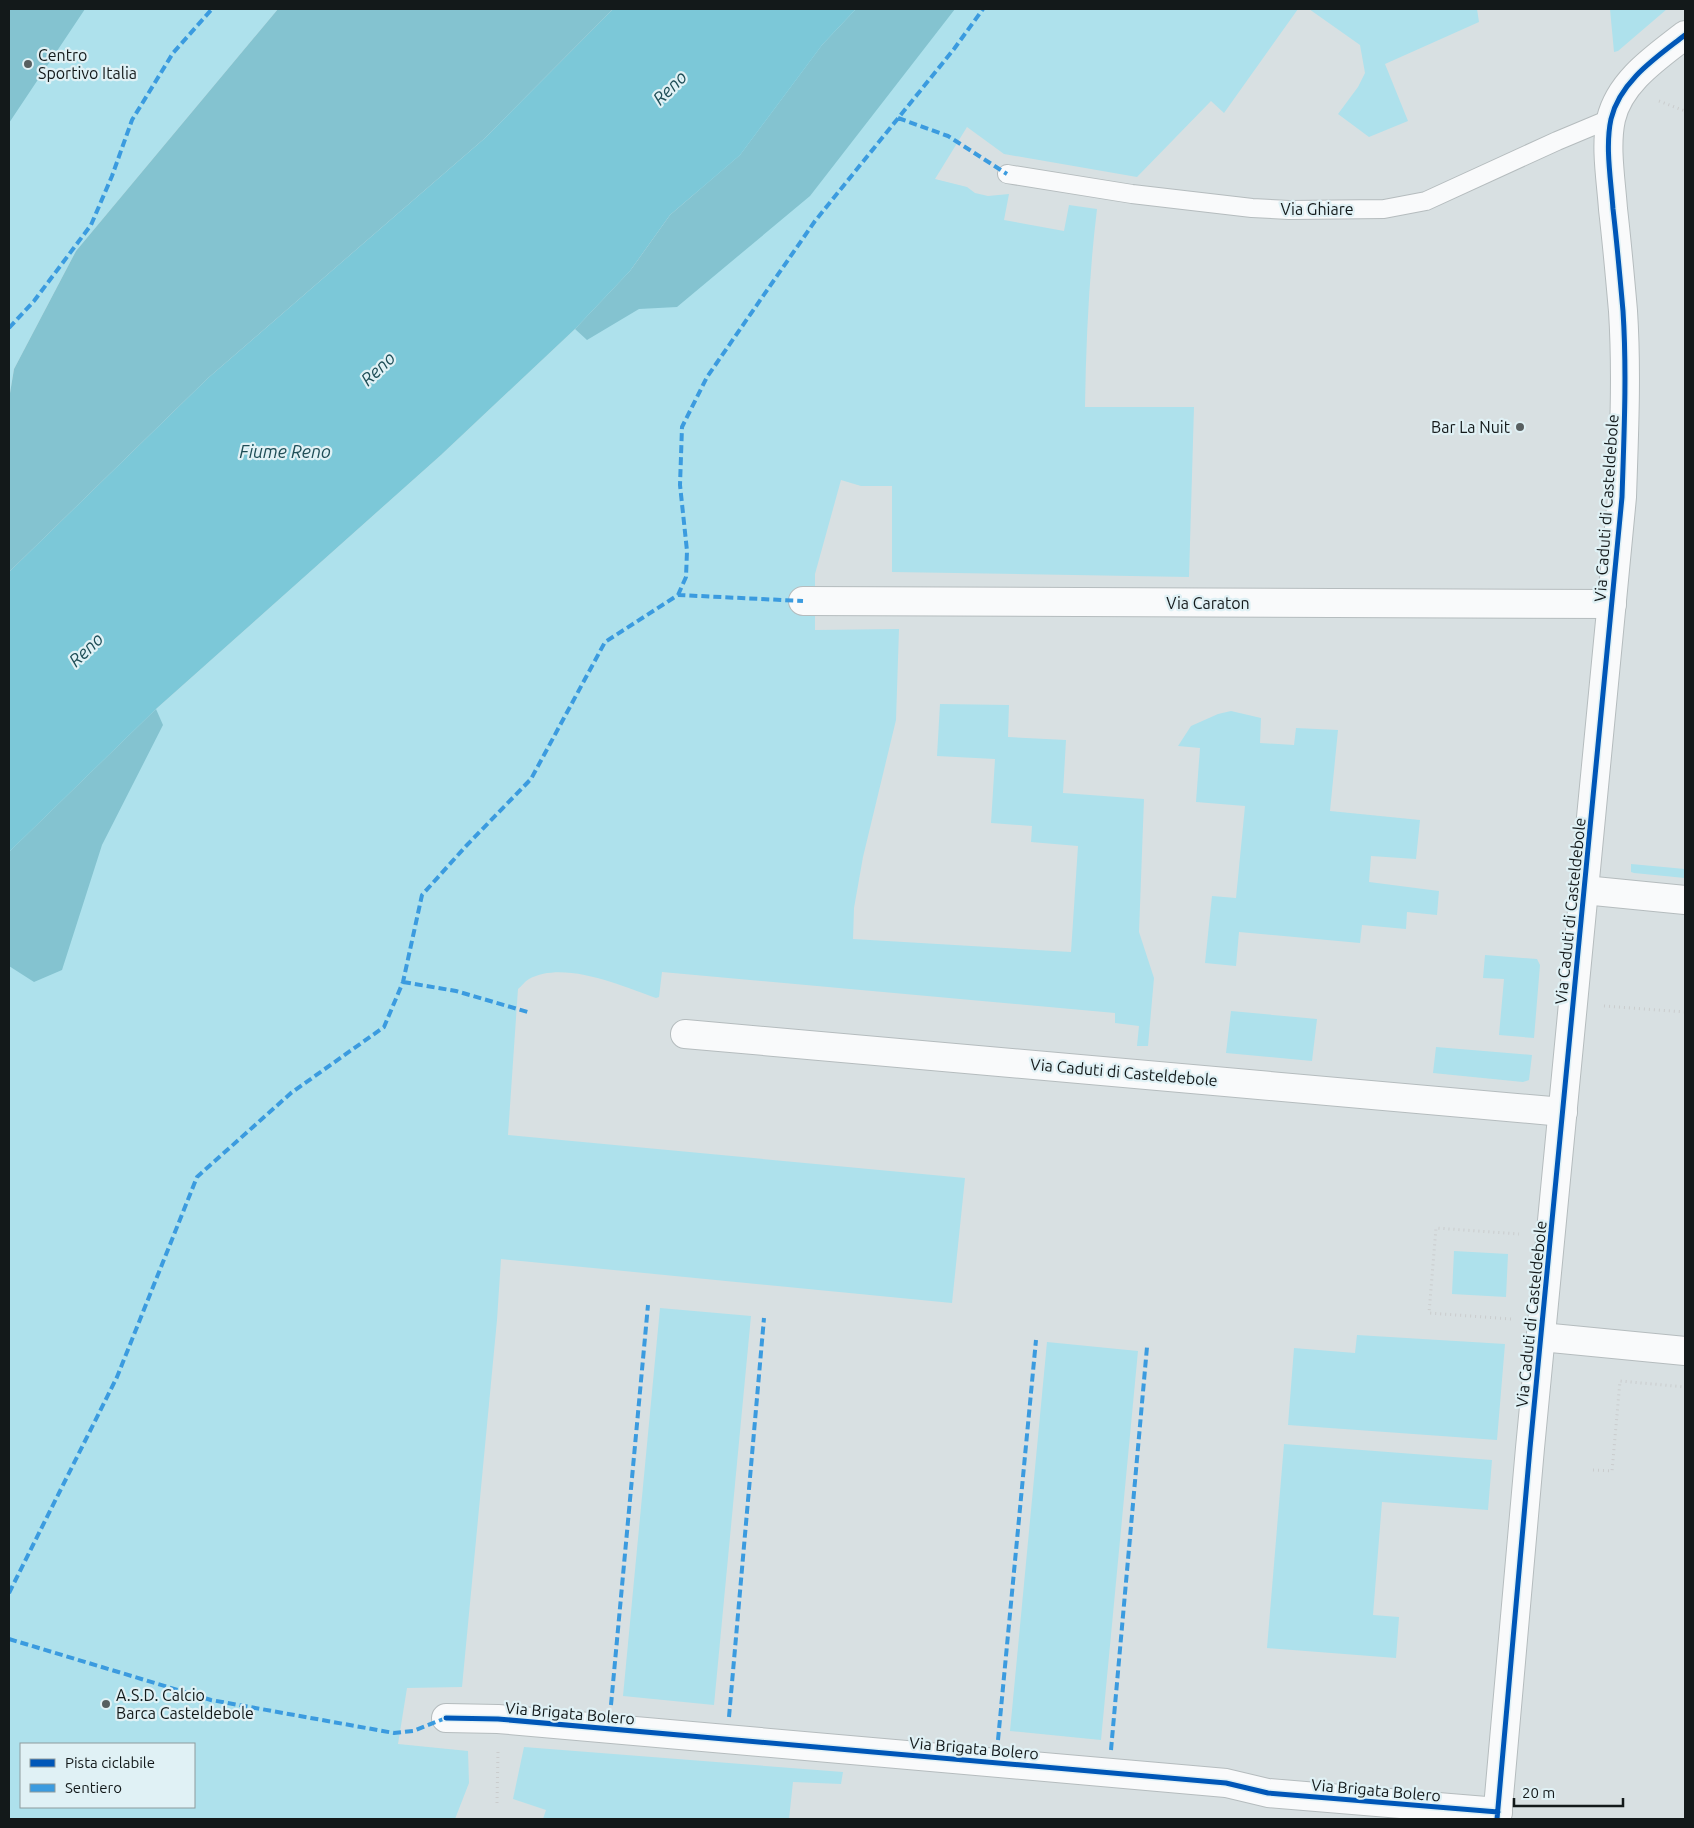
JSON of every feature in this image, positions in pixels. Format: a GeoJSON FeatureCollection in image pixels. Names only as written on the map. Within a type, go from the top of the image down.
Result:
{"type":"FeatureCollection","features":[{"type":"Feature","properties":{"kind":"street","name":"Via Caduti di Casteldebole"},"geometry":{"type":"LineString","coordinates":[[1498,1816],[1541,1337],[1622,497],[1626,391],[1624,331],[1609,157],[1612,118],[1622,93],[1647,65],[1685,35]]}},
{"type":"Feature","properties":{"kind":"street","name":"Via Caraton"},"geometry":{"type":"LineString","coordinates":[[803,602],[1612,604]]}},
{"type":"Feature","properties":{"kind":"street"},"geometry":{"type":"LineString","coordinates":[[1584,890],[1685,900]]}},
{"type":"Feature","properties":{"kind":"street","name":"Via Caduti di Casteldebole"},"geometry":{"type":"LineString","coordinates":[[685,1034],[1563,1112]]}},
{"type":"Feature","properties":{"kind":"street"},"geometry":{"type":"LineString","coordinates":[[1541,1337],[1685,1351]]}},
{"type":"Feature","properties":{"kind":"street","name":"Via Brigata Bolero"},"geometry":{"type":"LineString","coordinates":[[446,1718],[498,1719],[1226,1783],[1268,1794],[1498,1816]]}},
{"type":"Feature","properties":{"kind":"lane","name":"Via Ghiare"},"geometry":{"type":"LineString","coordinates":[[1007,174],[1132,194],[1252,208],[1289,210],[1384,208],[1426,201],[1556,141],[1612,118]]}},
{"type":"Feature","properties":{"kind":"path"},"geometry":{"type":"LineString","coordinates":[[1654,98],[1673,108],[1685,111]]}},
{"type":"Feature","properties":{"kind":"path"},"geometry":{"type":"LineString","coordinates":[[1604,1006],[1685,1012]]}},
{"type":"Feature","properties":{"kind":"path"},"geometry":{"type":"LineString","coordinates":[[1514,1319],[1429,1313],[1436,1228],[1522,1234]]}},
{"type":"Feature","properties":{"kind":"path"},"geometry":{"type":"LineString","coordinates":[[1593,1470],[1612,1471],[1620,1382],[1685,1387]]}},
{"type":"Feature","properties":{"kind":"path"},"geometry":{"type":"LineString","coordinates":[[497,1803],[498,1719]]}},
{"type":"Feature","properties":{"kind":"shaded area"},"geometry":{"type":"Polygon","coordinates":[[[9,9],[278,9],[76,251],[14,369],[9,399],[9,9]]]}},
{"type":"Feature","properties":{"kind":"shaded area","name":"Centro Sportivo Italia"},"geometry":{"type":"Polygon","coordinates":[[[9,9],[85,9],[9,123],[9,9]]]}},
{"type":"Feature","properties":{"kind":"shaded area"},"geometry":{"type":"Polygon","coordinates":[[[278,9],[613,9],[485,138],[208,378],[9,572],[9,399],[14,369],[76,251],[278,9]]]}},
{"type":"Feature","properties":{"kind":"shaded area"},"geometry":{"type":"Polygon","coordinates":[[[856,9],[1298,9],[1224,113],[1211,101],[1137,177],[1004,154],[967,127],[935,179],[967,187],[975,193],[988,196],[1009,194],[1004,220],[1064,231],[1069,205],[1097,209],[1088,308],[1085,407],[1194,407],[1189,577],[892,572],[892,486],[861,486],[841,480],[815,574],[815,630],[899,629],[896,720],[863,857],[854,908],[853,939],[1071,952],[1078,846],[1031,842],[1032,826],[991,823],[995,759],[937,756],[940,704],[1009,705],[1008,737],[1066,740],[1063,793],[1144,799],[1139,932],[1154,978],[1148,1046],[1137,1046],[1139,1026],[1115,1023],[1115,1013],[662,972],[659,997],[656,998],[610,982],[576,973],[559,972],[543,974],[528,980],[518,989],[508,1135],[965,1178],[952,1303],[501,1259],[497,1320],[462,1687],[407,1688],[398,1744],[468,1751],[469,1783],[455,1819],[9,1819],[9,852],[156,709],[441,455],[575,329],[630,271],[822,45],[856,9]]]}},
{"type":"Feature","properties":{"kind":"shaded area"},"geometry":{"type":"Polygon","coordinates":[[[856,9],[955,9],[810,196],[677,307],[639,309],[587,340],[575,329],[630,271],[670,215],[740,155],[822,45],[856,9]]]}},
{"type":"Feature","properties":{"kind":"shaded area"},"geometry":{"type":"Polygon","coordinates":[[[1309,9],[1477,9],[1479,22],[1385,64],[1408,121],[1369,137],[1338,114],[1358,87],[1365,73],[1360,45],[1309,9]]]}},
{"type":"Feature","properties":{"kind":"shaded area"},"geometry":{"type":"Polygon","coordinates":[[[1610,9],[1667,9],[1618,51],[1614,52],[1610,9]]]}},
{"type":"Feature","properties":{"kind":"shaded area"},"geometry":{"type":"Polygon","coordinates":[[[156,709],[163,725],[102,845],[62,970],[34,982],[9,966],[9,852],[156,709]]]}},
{"type":"Feature","properties":{"kind":"shaded area"},"geometry":{"type":"Polygon","coordinates":[[[1231,711],[1261,718],[1260,743],[1294,745],[1296,728],[1338,730],[1330,811],[1420,820],[1416,859],[1371,856],[1369,882],[1439,891],[1437,915],[1407,912],[1406,929],[1362,925],[1360,943],[1239,932],[1236,966],[1205,963],[1212,896],[1236,898],[1245,806],[1196,802],[1200,748],[1178,746],[1191,726],[1218,714],[1231,711]]]}},
{"type":"Feature","properties":{"kind":"shaded area"},"geometry":{"type":"Polygon","coordinates":[[[1631,864],[1685,869],[1685,878],[1634,873],[1631,872],[1631,864]]]}},
{"type":"Feature","properties":{"kind":"shaded area"},"geometry":{"type":"Polygon","coordinates":[[[1485,955],[1537,959],[1540,965],[1534,1038],[1499,1035],[1504,979],[1483,978],[1485,955]]]}},
{"type":"Feature","properties":{"kind":"shaded area"},"geometry":{"type":"Polygon","coordinates":[[[1231,1011],[1317,1019],[1312,1061],[1226,1053],[1231,1011]]]}},
{"type":"Feature","properties":{"kind":"shaded area"},"geometry":{"type":"Polygon","coordinates":[[[1436,1047],[1532,1055],[1529,1080],[1523,1082],[1433,1073],[1436,1047]]]}},
{"type":"Feature","properties":{"kind":"shaded area"},"geometry":{"type":"Polygon","coordinates":[[[1454,1251],[1508,1254],[1506,1297],[1452,1294],[1454,1251]]]}},
{"type":"Feature","properties":{"kind":"shaded area"},"geometry":{"type":"Polygon","coordinates":[[[660,1308],[751,1316],[714,1705],[623,1696],[660,1308]]]}},
{"type":"Feature","properties":{"kind":"shaded area"},"geometry":{"type":"Polygon","coordinates":[[[1357,1335],[1505,1344],[1497,1440],[1288,1425],[1294,1348],[1355,1353],[1357,1335]]]}},
{"type":"Feature","properties":{"kind":"shaded area"},"geometry":{"type":"Polygon","coordinates":[[[1047,1342],[1138,1351],[1101,1740],[1010,1731],[1047,1342]]]}},
{"type":"Feature","properties":{"kind":"shaded area"},"geometry":{"type":"Polygon","coordinates":[[[1284,1444],[1492,1460],[1488,1510],[1382,1502],[1373,1615],[1399,1617],[1396,1658],[1267,1648],[1284,1444]]]}},
{"type":"Feature","properties":{"kind":"shaded area"},"geometry":{"type":"Polygon","coordinates":[[[524,1747],[843,1772],[841,1784],[793,1782],[789,1819],[543,1819],[546,1810],[513,1799],[524,1747]]]}},
{"type":"Feature","properties":{"kind":"water","name":"Fiume Reno"},"geometry":{"type":"Polygon","coordinates":[[[613,9],[856,9],[822,45],[740,155],[670,215],[630,271],[575,329],[441,455],[156,709],[9,852],[9,572],[208,378],[485,138],[613,9]]]}},
{"type":"Feature","properties":{"kind":"marked path"},"geometry":{"type":"LineString","coordinates":[[9,328],[34,301],[91,225],[112,176],[132,120],[173,53],[212,9]]}},
{"type":"Feature","properties":{"kind":"marked path"},"geometry":{"type":"LineString","coordinates":[[678,595],[686,577],[687,551],[680,485],[682,427],[707,377],[815,221],[954,49],[983,9]]}},
{"type":"Feature","properties":{"kind":"marked path"},"geometry":{"type":"LineString","coordinates":[[898,118],[948,136],[1007,174]]}},
{"type":"Feature","properties":{"kind":"marked path"},"geometry":{"type":"LineString","coordinates":[[9,1593],[117,1377],[197,1177],[291,1093],[384,1027],[403,982],[422,895],[531,779],[605,642],[678,595],[803,601]]}},
{"type":"Feature","properties":{"kind":"marked path"},"geometry":{"type":"LineString","coordinates":[[403,982],[456,991],[531,1013]]}},
{"type":"Feature","properties":{"kind":"marked path"},"geometry":{"type":"LineString","coordinates":[[611,1705],[648,1305]]}},
{"type":"Feature","properties":{"kind":"marked path"},"geometry":{"type":"LineString","coordinates":[[729,1717],[764,1318]]}},
{"type":"Feature","properties":{"kind":"marked path"},"geometry":{"type":"LineString","coordinates":[[998,1740],[1036,1340]]}},
{"type":"Feature","properties":{"kind":"marked path"},"geometry":{"type":"LineString","coordinates":[[1111,1750],[1147,1347]]}},
{"type":"Feature","properties":{"kind":"marked path"},"geometry":{"type":"LineString","coordinates":[[9,1639],[211,1700],[394,1733],[413,1731],[446,1718]]}},
{"type":"Feature","properties":{"kind":"cycle path"},"geometry":{"type":"LineString","coordinates":[[1497,1819],[1530,1448],[1622,497],[1625,358],[1622,298],[1609,164],[1609,130],[1611,119],[1622,93],[1641,71],[1685,35]]}},
{"type":"Feature","properties":{"kind":"cycle path"},"geometry":{"type":"LineString","coordinates":[[446,1718],[498,1719],[1226,1783],[1268,1793],[1498,1812]]}},
{"type":"Feature","properties":{"kind":"place","name":"Centro Sportivo Italia"},"geometry":{"type":"Point","coordinates":[28,64]}},
{"type":"Feature","properties":{"kind":"place","name":"Bar La Nuit"},"geometry":{"type":"Point","coordinates":[1520,427]}},
{"type":"Feature","properties":{"kind":"place","name":"A.S.D. Calcio Barca Casteldebole"},"geometry":{"type":"Point","coordinates":[106,1704]}},
{"type":"Feature","properties":{"kind":"water label","name":"Reno"},"geometry":{"type":"Point","coordinates":[670,88]}},
{"type":"Feature","properties":{"kind":"water label","name":"Reno"},"geometry":{"type":"Point","coordinates":[378,369]}},
{"type":"Feature","properties":{"kind":"water label","name":"Reno"},"geometry":{"type":"Point","coordinates":[86,650]}}]}
